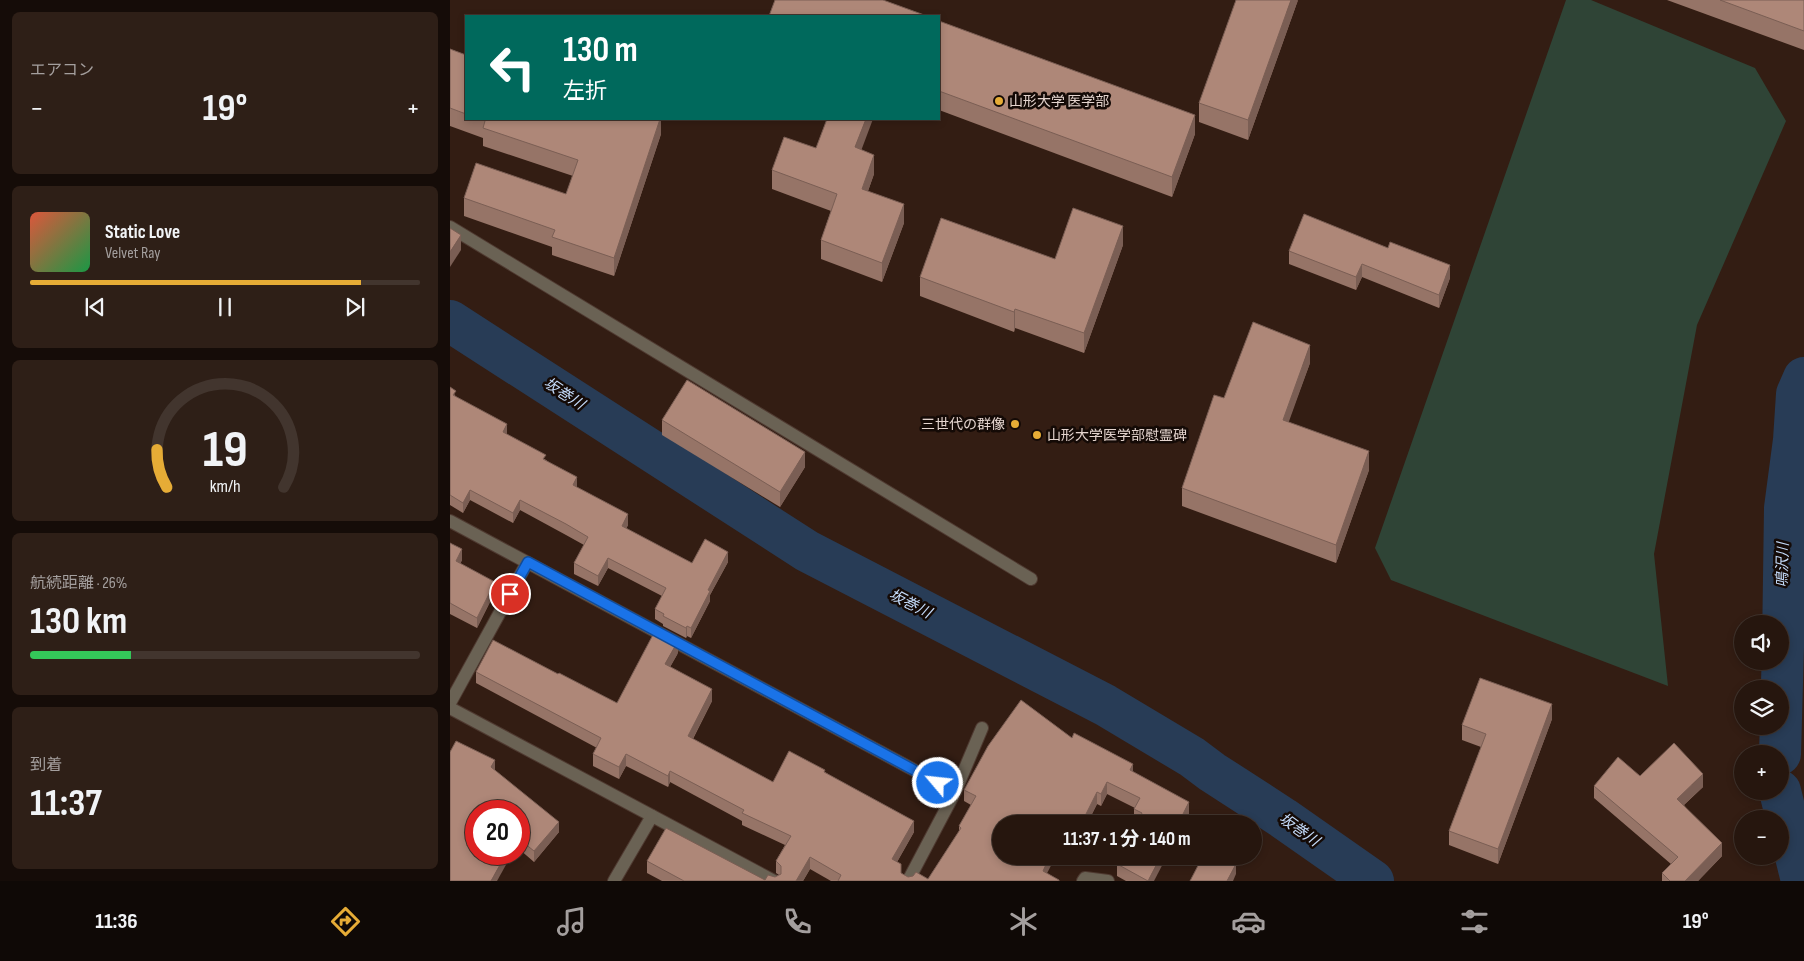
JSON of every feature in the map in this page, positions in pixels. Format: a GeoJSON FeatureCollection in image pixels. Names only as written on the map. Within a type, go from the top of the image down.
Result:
{"type":"FeatureCollection","features":[{"type":"Feature","properties":{"kind":"lane"},"geometry":{"type":"LineString","coordinates":[[450,227],[1030,579]]}},
{"type":"Feature","properties":{"kind":"lane"},"geometry":{"type":"LineString","coordinates":[[450,521],[955,792]]}},
{"type":"Feature","properties":{"kind":"lane"},"geometry":{"type":"LineString","coordinates":[[450,703],[528,562]]}},
{"type":"Feature","properties":{"kind":"lane"},"geometry":{"type":"LineString","coordinates":[[450,708],[774,881]]}},
{"type":"Feature","properties":{"kind":"lane"},"geometry":{"type":"LineString","coordinates":[[908,881],[955,792],[982,728]]}},
{"type":"Feature","properties":{"kind":"lane"},"geometry":{"type":"LineString","coordinates":[[614,881],[652,816]]}},
{"type":"Feature","properties":{"kind":"lane"},"geometry":{"type":"LineString","coordinates":[[1083,881],[1084,878],[1108,881]]}},
{"type":"Feature","properties":{"kind":"green space"},"geometry":{"type":"Polygon","coordinates":[[[1566,0],[1591,0],[1755,68],[1786,121],[1697,325],[1654,554],[1668,686],[1391,580],[1375,548],[1566,0]]]}},
{"type":"Feature","properties":{"kind":"building"},"geometry":{"type":"Polygon","coordinates":[[[775,0],[883,0],[924,15],[769,15],[775,0]]]}},
{"type":"Feature","properties":{"kind":"building"},"geometry":{"type":"Polygon","coordinates":[[[1236,0],[1291,0],[1248,120],[1199,103],[1236,0]]]}},
{"type":"Feature","properties":{"kind":"building"},"geometry":{"type":"Polygon","coordinates":[[[1720,0],[1804,0],[1804,31],[1720,0]]]}},
{"type":"Feature","properties":{"kind":"building"},"geometry":{"type":"Polygon","coordinates":[[[940,21],[1195,115],[1172,177],[940,91],[940,21]]]}},
{"type":"Feature","properties":{"kind":"building"},"geometry":{"type":"Polygon","coordinates":[[[450,49],[465,55],[465,114],[450,108],[450,49]]]}},
{"type":"Feature","properties":{"kind":"building"},"geometry":{"type":"Polygon","coordinates":[[[482,120],[660,120],[614,258],[552,237],[555,230],[464,198],[476,163],[566,194],[578,160],[483,128],[485,121],[482,120]]]}},
{"type":"Feature","properties":{"kind":"building"},"geometry":{"type":"Polygon","coordinates":[[[827,120],[866,120],[855,147],[874,155],[862,189],[904,204],[882,263],[821,240],[837,194],[772,170],[784,137],[816,148],[827,120]]]}},
{"type":"Feature","properties":{"kind":"building"},"geometry":{"type":"Polygon","coordinates":[[[1073,208],[1123,226],[1084,333],[1015,309],[1014,312],[920,277],[941,218],[1055,259],[1073,208]]]}},
{"type":"Feature","properties":{"kind":"building"},"geometry":{"type":"Polygon","coordinates":[[[1304,214],[1388,248],[1390,242],[1450,265],[1439,295],[1362,264],[1356,277],[1289,251],[1304,214]]]}},
{"type":"Feature","properties":{"kind":"building"},"geometry":{"type":"Polygon","coordinates":[[[450,228],[461,235],[450,252],[450,228]]]}},
{"type":"Feature","properties":{"kind":"building"},"geometry":{"type":"Polygon","coordinates":[[[1253,322],[1310,345],[1283,420],[1369,451],[1336,545],[1182,488],[1214,395],[1224,398],[1253,322]]]}},
{"type":"Feature","properties":{"kind":"building"},"geometry":{"type":"Polygon","coordinates":[[[687,380],[805,452],[780,492],[662,420],[687,380]]]}},
{"type":"Feature","properties":{"kind":"building"},"geometry":{"type":"Polygon","coordinates":[[[450,387],[456,391],[453,395],[507,424],[503,432],[546,455],[543,459],[577,477],[573,485],[628,514],[622,526],[692,563],[705,539],[728,552],[691,628],[687,626],[686,628],[663,616],[664,614],[655,609],[666,588],[608,558],[598,576],[574,563],[588,537],[566,524],[520,500],[513,513],[470,490],[463,503],[450,495],[450,387]]]}},
{"type":"Feature","properties":{"kind":"building"},"geometry":{"type":"Polygon","coordinates":[[[450,543],[462,549],[456,561],[495,582],[477,618],[450,603],[450,543]]]}},
{"type":"Feature","properties":{"kind":"building"},"geometry":{"type":"Polygon","coordinates":[[[656,629],[678,641],[665,664],[712,689],[688,736],[773,782],[789,751],[914,821],[892,859],[901,864],[901,873],[908,877],[913,876],[916,872],[928,879],[961,828],[959,826],[976,796],[964,790],[988,746],[1021,700],[1072,738],[1074,733],[1133,764],[1130,770],[1189,802],[1182,815],[1141,815],[1142,813],[1134,809],[1140,798],[1107,782],[1101,794],[1097,792],[1086,815],[992,815],[992,865],[1046,865],[1043,871],[1059,881],[838,881],[841,875],[810,857],[796,881],[684,881],[647,861],[666,828],[765,880],[768,875],[775,877],[781,874],[781,866],[776,861],[791,836],[742,813],[744,810],[670,771],[668,776],[626,754],[619,767],[593,754],[601,738],[476,672],[493,640],[617,703],[656,629]]]}},
{"type":"Feature","properties":{"kind":"building"},"geometry":{"type":"Polygon","coordinates":[[[1480,678],[1552,704],[1498,849],[1449,831],[1486,734],[1462,725],[1480,678]]]}},
{"type":"Feature","properties":{"kind":"building"},"geometry":{"type":"Polygon","coordinates":[[[456,741],[495,760],[491,767],[559,822],[534,851],[530,848],[530,800],[465,800],[465,865],[500,865],[491,881],[450,881],[450,752],[456,741]]]}},
{"type":"Feature","properties":{"kind":"building"},"geometry":{"type":"Polygon","coordinates":[[[1674,743],[1703,774],[1677,799],[1722,843],[1685,881],[1670,881],[1662,873],[1678,857],[1594,786],[1618,757],[1640,776],[1674,743]]]}},
{"type":"Feature","properties":{"kind":"building"},"geometry":{"type":"Polygon","coordinates":[[[1119,865],[1156,865],[1148,881],[1119,865]]]}},
{"type":"Feature","properties":{"kind":"building"},"geometry":{"type":"Polygon","coordinates":[[[1198,865],[1235,865],[1227,881],[1190,881],[1198,865]]]}},
{"type":"Feature","properties":{"kind":"waterway","name":"坂巻川"},"geometry":{"type":"LineString","coordinates":[[450,321],[807,551],[1105,705],[1192,757],[1373,881]]}},
{"type":"Feature","properties":{"kind":"waterway","name":"鳴沢川"},"geometry":{"type":"LineString","coordinates":[[1780,745],[1785,508],[1794,440],[1797,394],[1804,378]]}},
{"type":"Feature","properties":{"kind":"waterway","name":"鳴沢川"},"geometry":{"type":"LineString","coordinates":[[1782,800],[1802,881]]}},
{"type":"Feature","properties":{"kind":"place","name":"山形大学 医学部"},"geometry":{"type":"Point","coordinates":[999,101]}},
{"type":"Feature","properties":{"kind":"place","name":"三世代の群像"},"geometry":{"type":"Point","coordinates":[1015,424]}},
{"type":"Feature","properties":{"kind":"place","name":"山形大学医学部慰霊碑"},"geometry":{"type":"Point","coordinates":[1037,435]}},
{"type":"Feature","properties":{"kind":"route"},"geometry":{"type":"LineString","coordinates":[[510,594],[528,562],[938,783]]}}]}
